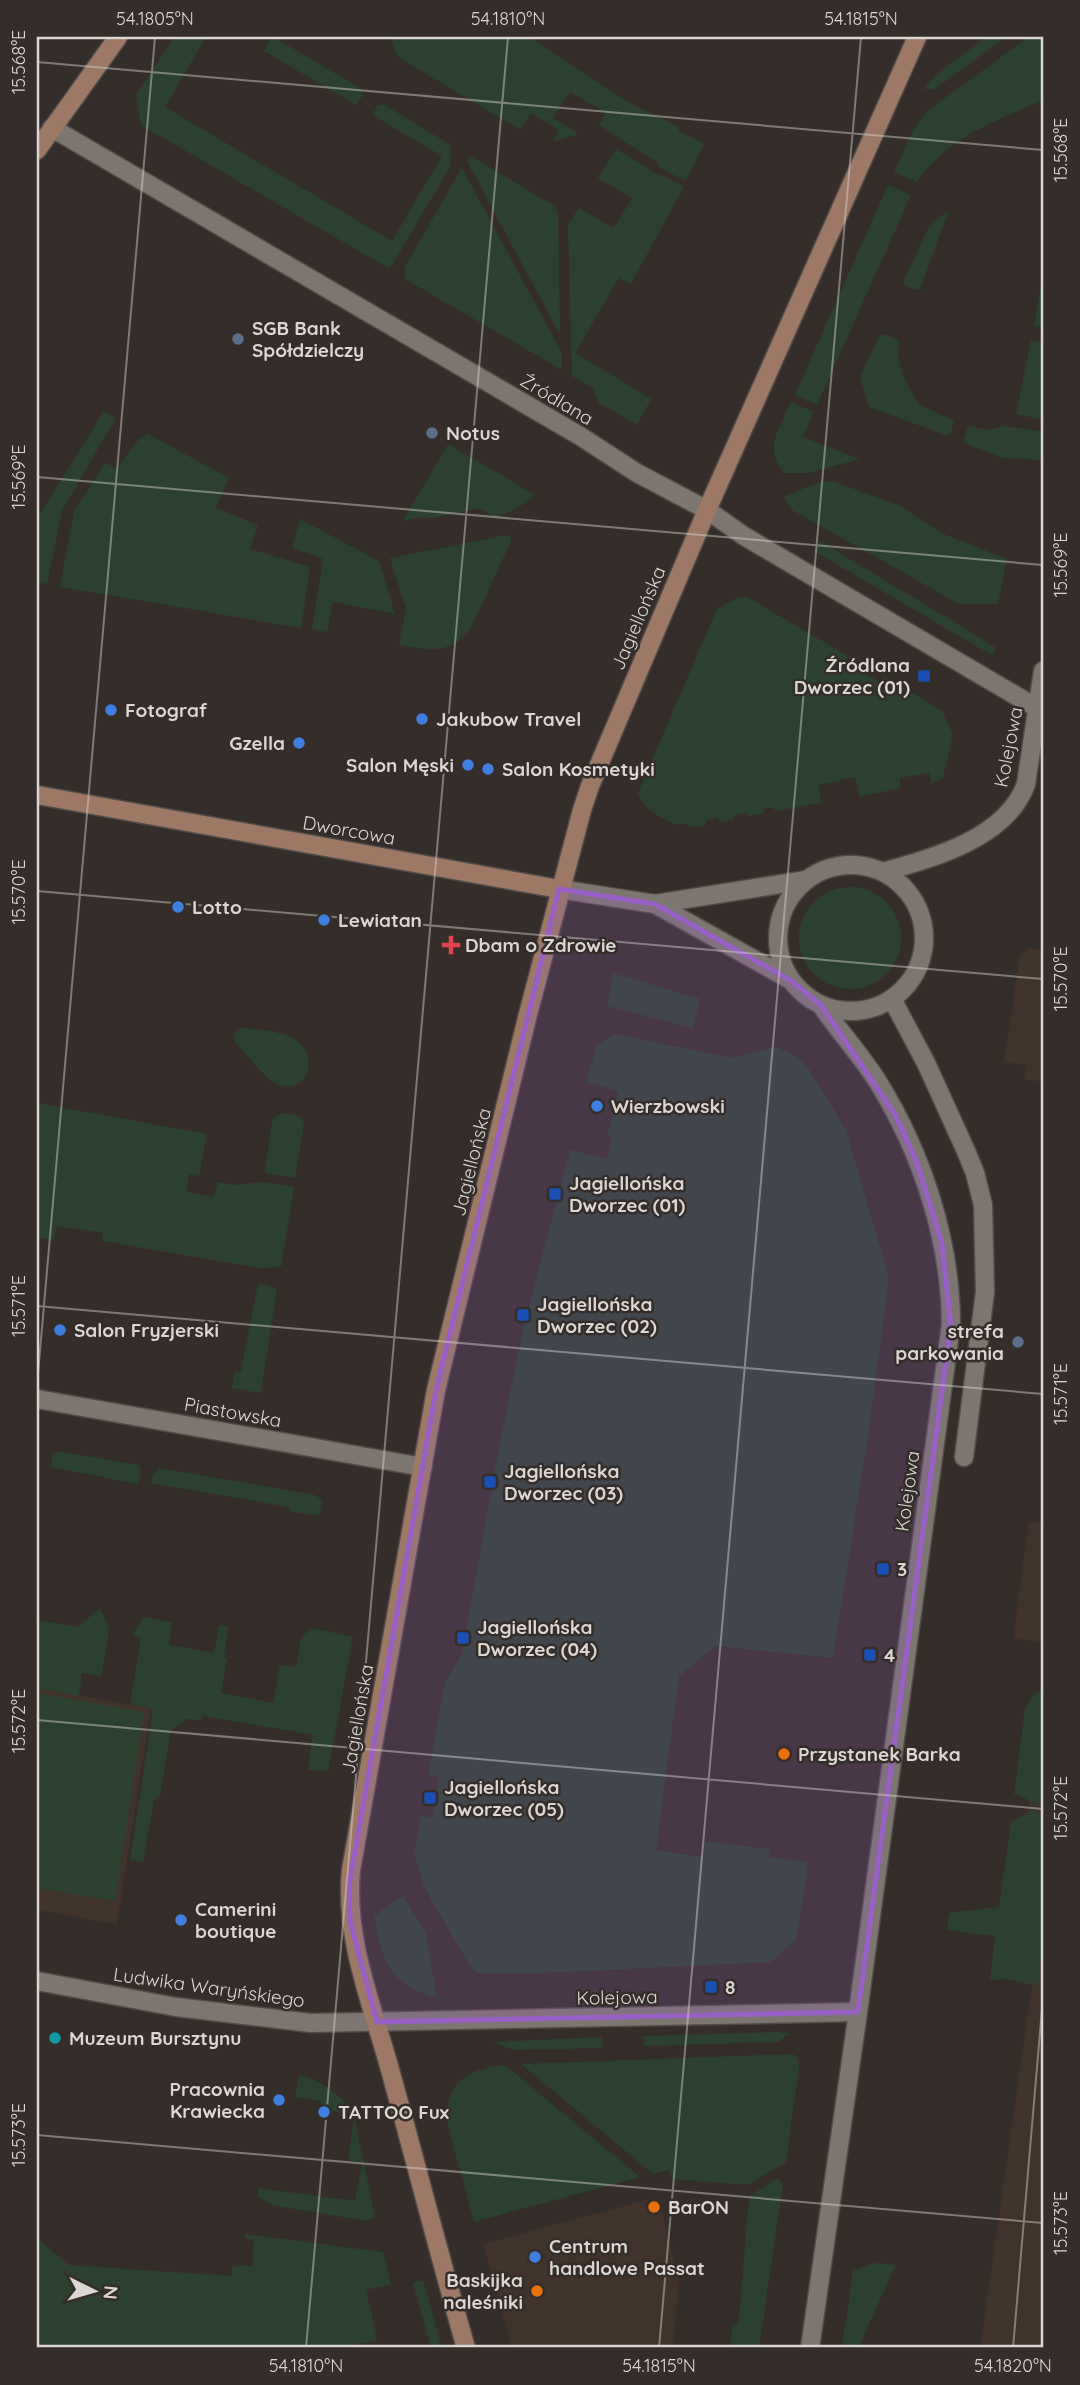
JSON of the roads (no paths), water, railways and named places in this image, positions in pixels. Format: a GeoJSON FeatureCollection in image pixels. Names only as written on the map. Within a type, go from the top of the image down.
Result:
{"type":"FeatureCollection","features":[{"type":"Feature","properties":{"kind":"street"},"geometry":{"type":"LineString","coordinates":[[37,148],[118,37]]}},
{"type":"Feature","properties":{"kind":"street","name":"Jagiellońska"},"geometry":{"type":"LineString","coordinates":[[466,2348],[353,1936],[348,1898],[436,1390],[559,889],[590,786],[707,510],[917,37]]}},
{"type":"Feature","properties":{"kind":"street","name":"Źródlana"},"geometry":{"type":"LineString","coordinates":[[52,128],[580,436],[637,473],[707,510],[744,536],[1037,708]]}},
{"type":"Feature","properties":{"kind":"street","name":"Kolejowa"},"geometry":{"type":"LineString","coordinates":[[883,872],[932,859],[960,846],[1005,817],[1021,798],[1026,784],[1043,671]]}},
{"type":"Feature","properties":{"kind":"street","name":"Dworcowa"},"geometry":{"type":"LineString","coordinates":[[37,795],[655,904],[806,880]]}},
{"type":"Feature","properties":{"kind":"street","name":"Kolejowa"},"geometry":{"type":"LineString","coordinates":[[790,980],[801,993],[821,1005],[846,1012],[883,1004],[909,982],[918,968],[924,937],[917,906],[898,882],[883,872],[855,865],[840,866],[827,869],[806,880]]}},
{"type":"Feature","properties":{"kind":"street"},"geometry":{"type":"LineString","coordinates":[[790,980],[780,956],[778,931],[786,905],[806,880]]}},
{"type":"Feature","properties":{"kind":"street","name":"Dworcowa"},"geometry":{"type":"LineString","coordinates":[[655,904],[790,980]]}},
{"type":"Feature","properties":{"kind":"street"},"geometry":{"type":"LineString","coordinates":[[892,999],[926,1063],[971,1162],[983,1205],[985,1292],[964,1457]]}},
{"type":"Feature","properties":{"kind":"street","name":"Kolejowa"},"geometry":{"type":"LineString","coordinates":[[810,2348],[951,1325],[951,1291],[942,1244],[918,1165],[877,1082],[821,1005]]}},
{"type":"Feature","properties":{"kind":"street","name":"Piastowska"},"geometry":{"type":"LineString","coordinates":[[37,1399],[423,1466]]}},
{"type":"Feature","properties":{"kind":"street","name":"Ludwika Waryńskiego"},"geometry":{"type":"LineString","coordinates":[[37,1980],[176,2007],[311,2024],[377,2022]]}},
{"type":"Feature","properties":{"kind":"street","name":"Kolejowa"},"geometry":{"type":"LineString","coordinates":[[377,2022],[858,2012]]}},
{"type":"Feature","properties":{"kind":"place","name":"SGB Bank Spółdzielczy"},"geometry":{"type":"Point","coordinates":[238,339]}},
{"type":"Feature","properties":{"kind":"place","name":"Notus"},"geometry":{"type":"Point","coordinates":[432,433]}},
{"type":"Feature","properties":{"kind":"place","name":"Źródlana Dworzec (01)"},"geometry":{"type":"Point","coordinates":[924,676]}},
{"type":"Feature","properties":{"kind":"place","name":"Fotograf"},"geometry":{"type":"Point","coordinates":[111,710]}},
{"type":"Feature","properties":{"kind":"place","name":"Jakubow Travel"},"geometry":{"type":"Point","coordinates":[422,719]}},
{"type":"Feature","properties":{"kind":"place","name":"Gzella"},"geometry":{"type":"Point","coordinates":[299,743]}},
{"type":"Feature","properties":{"kind":"place","name":"Salon Męski"},"geometry":{"type":"Point","coordinates":[468,765]}},
{"type":"Feature","properties":{"kind":"place","name":"Salon Kosmetyki"},"geometry":{"type":"Point","coordinates":[488,769]}},
{"type":"Feature","properties":{"kind":"place","name":"Lotto"},"geometry":{"type":"Point","coordinates":[178,907]}},
{"type":"Feature","properties":{"kind":"place","name":"Lewiatan"},"geometry":{"type":"Point","coordinates":[324,920]}},
{"type":"Feature","properties":{"kind":"place","name":"Dbam o Zdrowie"},"geometry":{"type":"Point","coordinates":[451,945]}},
{"type":"Feature","properties":{"kind":"place","name":"Wierzbowski"},"geometry":{"type":"Point","coordinates":[597,1106]}},
{"type":"Feature","properties":{"kind":"place","name":"Jagiellońska Dworzec (01)"},"geometry":{"type":"Point","coordinates":[555,1194]}},
{"type":"Feature","properties":{"kind":"place","name":"Jagiellońska Dworzec (02)"},"geometry":{"type":"Point","coordinates":[523,1315]}},
{"type":"Feature","properties":{"kind":"place","name":"Salon Fryzjerski"},"geometry":{"type":"Point","coordinates":[60,1330]}},
{"type":"Feature","properties":{"kind":"place","name":"strefa parkowania"},"geometry":{"type":"Point","coordinates":[1018,1342]}},
{"type":"Feature","properties":{"kind":"place","name":"Jagiellońska Dworzec (03)"},"geometry":{"type":"Point","coordinates":[490,1482]}},
{"type":"Feature","properties":{"kind":"place","name":"3"},"geometry":{"type":"Point","coordinates":[883,1569]}},
{"type":"Feature","properties":{"kind":"place","name":"Jagiellońska Dworzec (04)"},"geometry":{"type":"Point","coordinates":[463,1638]}},
{"type":"Feature","properties":{"kind":"place","name":"4"},"geometry":{"type":"Point","coordinates":[870,1655]}},
{"type":"Feature","properties":{"kind":"place","name":"Przystanek Barka"},"geometry":{"type":"Point","coordinates":[784,1754]}},
{"type":"Feature","properties":{"kind":"place","name":"Jagiellońska Dworzec (05)"},"geometry":{"type":"Point","coordinates":[430,1798]}},
{"type":"Feature","properties":{"kind":"place","name":"Camerini boutique"},"geometry":{"type":"Point","coordinates":[181,1920]}},
{"type":"Feature","properties":{"kind":"place","name":"8"},"geometry":{"type":"Point","coordinates":[711,1987]}},
{"type":"Feature","properties":{"kind":"place","name":"Muzeum Bursztynu"},"geometry":{"type":"Point","coordinates":[55,2038]}},
{"type":"Feature","properties":{"kind":"place","name":"Pracownia Krawiecka"},"geometry":{"type":"Point","coordinates":[279,2100]}},
{"type":"Feature","properties":{"kind":"place","name":"TATTOO Fux"},"geometry":{"type":"Point","coordinates":[324,2112]}},
{"type":"Feature","properties":{"kind":"place","name":"BarON"},"geometry":{"type":"Point","coordinates":[654,2207]}},
{"type":"Feature","properties":{"kind":"place","name":"Centrum handlowe Passat"},"geometry":{"type":"Point","coordinates":[535,2257]}},
{"type":"Feature","properties":{"kind":"place","name":"Baskijka naleśniki"},"geometry":{"type":"Point","coordinates":[537,2291]}}]}
